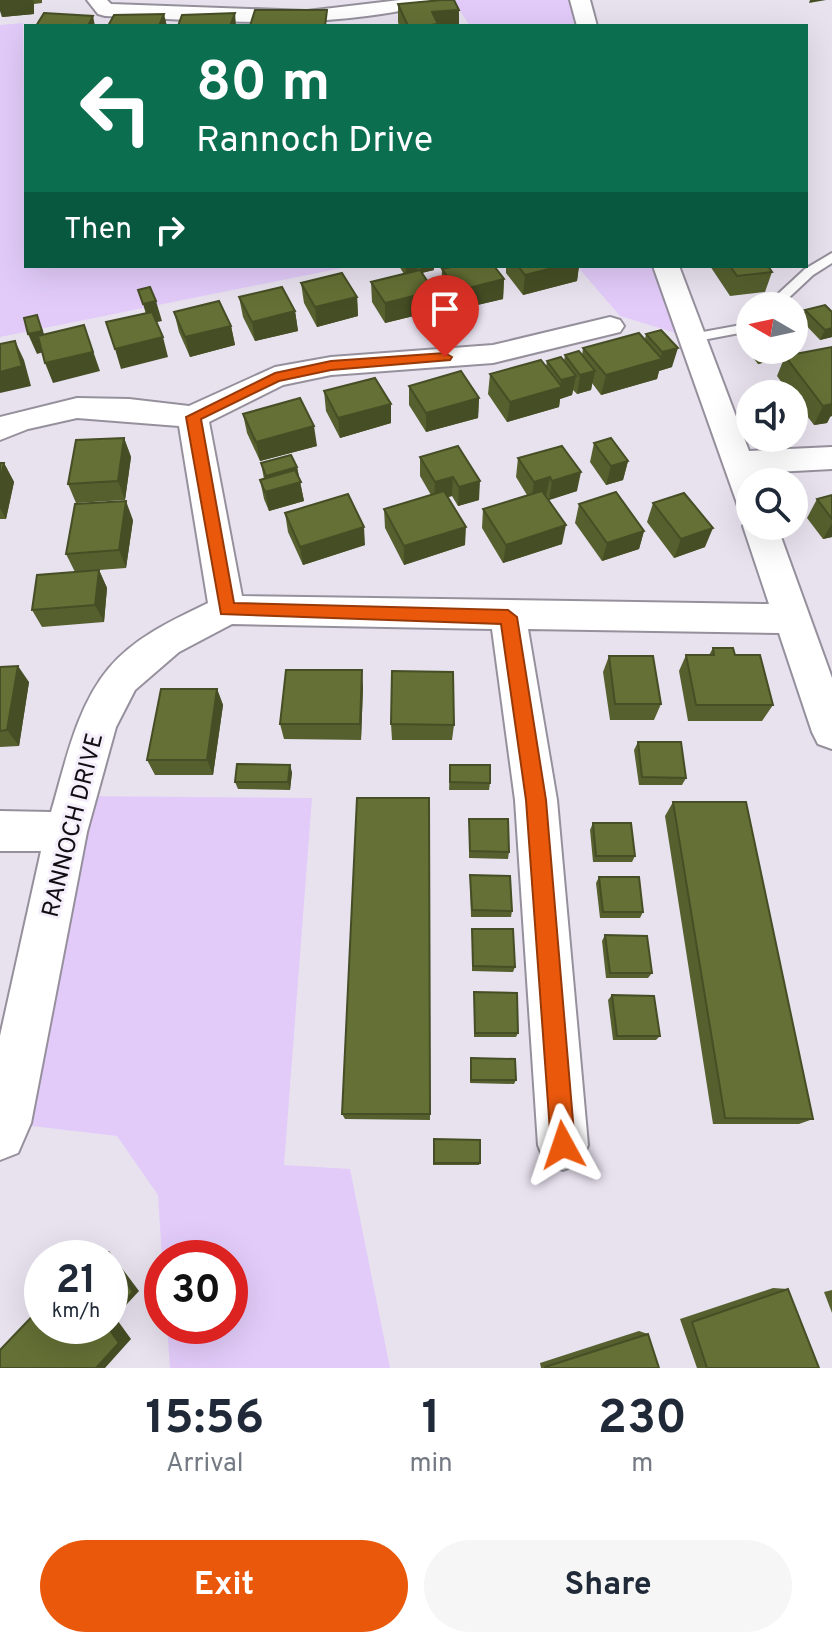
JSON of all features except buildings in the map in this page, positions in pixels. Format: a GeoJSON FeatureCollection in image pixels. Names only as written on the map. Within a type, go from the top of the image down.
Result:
{"type":"FeatureCollection","features":[{"type":"Feature","properties":{"kind":"street"},"geometry":{"type":"LineString","coordinates":[[97,0],[105,10],[274,8],[363,21],[425,0]]}},
{"type":"Feature","properties":{"kind":"street"},"geometry":{"type":"LineString","coordinates":[[580,0],[586,24]]}},
{"type":"Feature","properties":{"kind":"street"},"geometry":{"type":"LineString","coordinates":[[667,268],[740,468]]}},
{"type":"Feature","properties":{"kind":"street"},"geometry":{"type":"LineString","coordinates":[[0,429],[20,420],[77,408],[129,409],[193,417],[275,377],[331,366],[493,354],[610,326]]}},
{"type":"Feature","properties":{"kind":"street"},"geometry":{"type":"LineString","coordinates":[[193,417],[227,610]]}},
{"type":"Feature","properties":{"kind":"street"},"geometry":{"type":"LineString","coordinates":[[738,463],[832,458]]}},
{"type":"Feature","properties":{"kind":"street"},"geometry":{"type":"LineString","coordinates":[[765,540],[832,732]]}},
{"type":"Feature","properties":{"kind":"street","name":"RANNOCH DRIVE"},"geometry":{"type":"LineString","coordinates":[[0,1135],[6,1123],[66,832],[97,724],[122,679],[166,641],[227,610],[508,617],[792,619]]}},
{"type":"Feature","properties":{"kind":"street"},"geometry":{"type":"LineString","coordinates":[[508,617],[536,800],[563,1145]]}},
{"type":"Feature","properties":{"kind":"street"},"geometry":{"type":"LineString","coordinates":[[0,831],[66,832]]}},
{"type":"Feature","properties":{"kind":"lane"},"geometry":{"type":"LineString","coordinates":[[787,292],[832,257]]}},
{"type":"Feature","properties":{"kind":"lane"},"geometry":{"type":"LineString","coordinates":[[692,338],[736,327]]}},
{"type":"Feature","properties":{"kind":"shaded area"},"geometry":{"type":"Polygon","coordinates":[[[453,0],[580,0],[586,24],[469,24],[453,0]]]}},
{"type":"Feature","properties":{"kind":"shaded area"},"geometry":{"type":"Polygon","coordinates":[[[23,23],[24,268],[342,268],[0,337],[0,25],[23,23]]]}},
{"type":"Feature","properties":{"kind":"shaded area"},"geometry":{"type":"Polygon","coordinates":[[[579,268],[667,268],[692,338],[620,316],[579,268]]]}},
{"type":"Feature","properties":{"kind":"shaded area"},"geometry":{"type":"Polygon","coordinates":[[[74,796],[312,798],[284,1165],[350,1169],[390,1368],[170,1368],[168,1344],[248,1344],[248,1240],[161,1240],[158,1195],[117,1136],[6,1123],[74,796]]]}},
{"type":"Feature","properties":{"kind":"route"},"geometry":{"type":"LineString","coordinates":[[445,357],[331,366],[275,377],[193,417],[227,610],[508,617],[536,800],[563,1145]]}}]}
